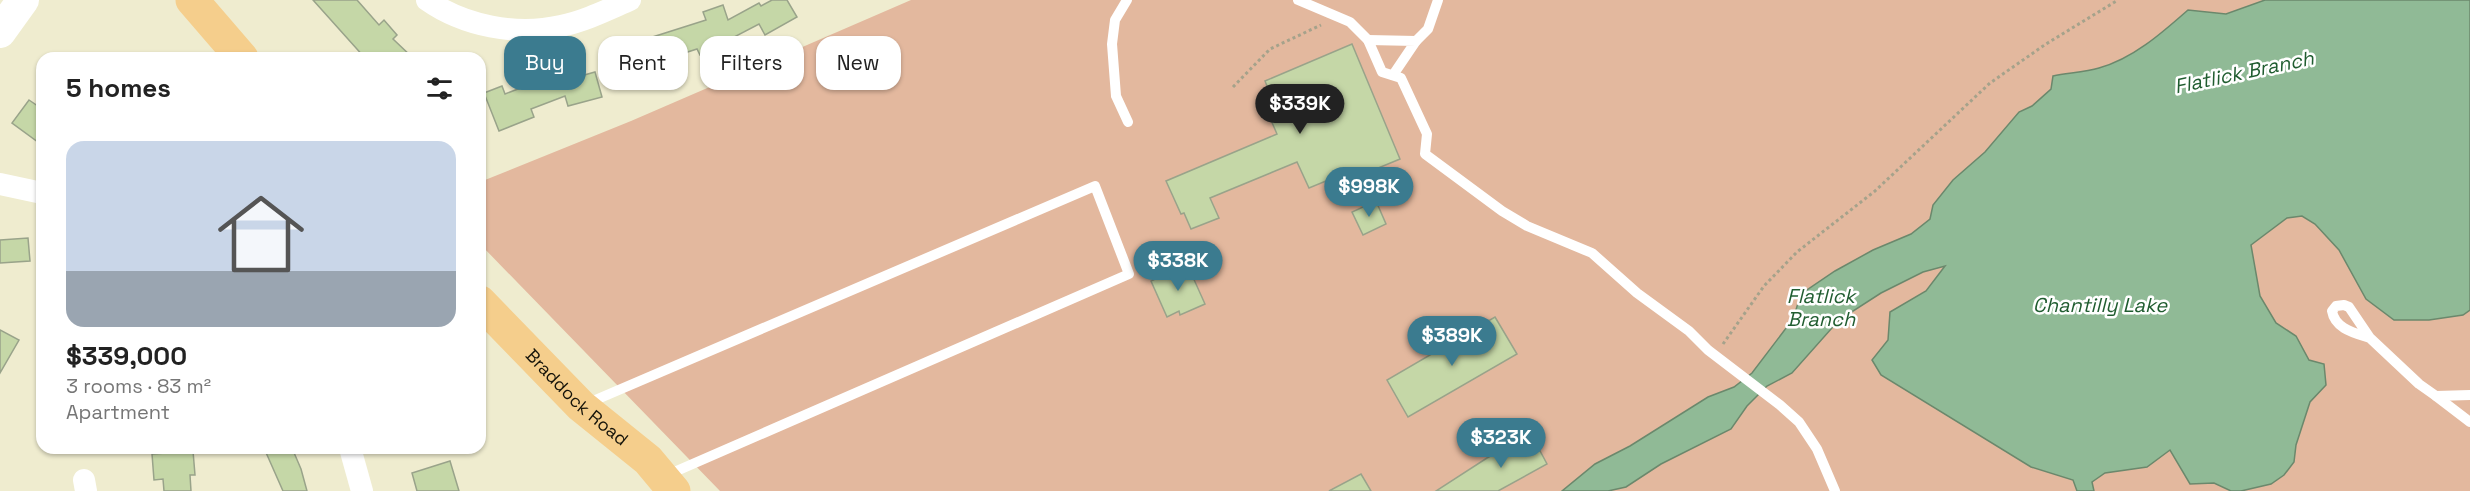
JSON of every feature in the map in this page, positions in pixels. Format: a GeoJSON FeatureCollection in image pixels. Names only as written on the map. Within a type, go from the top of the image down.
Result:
{"type":"FeatureCollection","features":[{"type":"Feature","properties":{"kind":"main road"},"geometry":{"type":"LineString","coordinates":[[192,0],[237,52]]}},
{"type":"Feature","properties":{"kind":"main road","name":"Braddock Road"},"geometry":{"type":"LineString","coordinates":[[486,308],[581,406],[648,460],[668,484]]}},
{"type":"Feature","properties":{"kind":"street"},"geometry":{"type":"LineString","coordinates":[[0,32],[23,0]]}},
{"type":"Feature","properties":{"kind":"street"},"geometry":{"type":"LineString","coordinates":[[428,0],[476,23],[497,28],[523,30],[559,27],[630,0]]}},
{"type":"Feature","properties":{"kind":"street"},"geometry":{"type":"LineString","coordinates":[[0,184],[36,192]]}},
{"type":"Feature","properties":{"kind":"street"},"geometry":{"type":"LineString","coordinates":[[352,454],[362,491]]}},
{"type":"Feature","properties":{"kind":"lane"},"geometry":{"type":"LineString","coordinates":[[1127,0],[1115,20],[1112,44],[1116,96],[1128,122]]}},
{"type":"Feature","properties":{"kind":"lane"},"geometry":{"type":"LineString","coordinates":[[1298,0],[1314,4],[1350,22],[1368,40],[1382,72],[1401,78],[1427,134],[1425,154],[1502,212],[1527,226],[1592,253],[1637,293],[1768,396],[1799,422],[1817,449],[1835,491]]}},
{"type":"Feature","properties":{"kind":"lane"},"geometry":{"type":"LineString","coordinates":[[1393,75],[1416,41],[1428,28],[1438,0]]}},
{"type":"Feature","properties":{"kind":"lane"},"geometry":{"type":"LineString","coordinates":[[1368,40],[1416,41]]}},
{"type":"Feature","properties":{"kind":"lane"},"geometry":{"type":"LineString","coordinates":[[581,406],[1095,186],[1130,274],[668,484]]}},
{"type":"Feature","properties":{"kind":"lane"},"geometry":{"type":"LineString","coordinates":[[2370,338],[2419,384],[2470,422]]}},
{"type":"Feature","properties":{"kind":"lane"},"geometry":{"type":"LineString","coordinates":[[2436,396],[2470,395]]}},
{"type":"Feature","properties":{"kind":"path"},"geometry":{"type":"LineString","coordinates":[[1716,355],[1764,286],[1797,252],[1875,191],[1990,83],[2118,0]]}},
{"type":"Feature","properties":{"kind":"path"},"geometry":{"type":"LineString","coordinates":[[1233,87],[1270,49],[1339,17]]}},
{"type":"Feature","properties":{"kind":"shaded area"},"geometry":{"type":"Polygon","coordinates":[[[911,0],[2470,0],[2470,491],[720,491],[486,250],[486,180],[703,90],[804,90],[804,46],[816,41],[816,90],[901,90],[901,36],[828,36],[911,0]]]}},
{"type":"Feature","properties":{"kind":"water","name":"Chantilly Lake"},"geometry":{"type":"Polygon","coordinates":[[[2265,0],[2470,0],[2470,310],[2463,315],[2429,320],[2394,320],[2366,299],[2339,250],[2315,224],[2302,216],[2287,218],[2251,245],[2260,296],[2276,323],[2296,336],[2309,360],[2324,364],[2326,385],[2310,402],[2296,445],[2294,462],[2284,475],[2271,484],[2241,491],[2231,491],[2214,483],[2190,484],[2170,450],[2147,467],[2105,473],[2092,482],[2094,491],[2077,491],[2073,480],[2031,467],[1881,375],[1872,360],[1888,340],[1890,312],[1926,291],[1945,266],[1923,272],[1881,293],[1839,320],[1792,373],[1767,386],[1747,406],[1731,429],[1661,464],[1626,487],[1608,491],[1562,491],[1595,464],[1630,446],[1708,397],[1734,387],[1752,373],[1793,319],[1801,294],[1835,271],[1873,250],[1911,234],[1930,219],[1933,205],[1953,180],[1985,152],[2019,112],[2032,106],[2051,89],[2053,76],[2112,64],[2147,44],[2188,10],[2226,14],[2265,0]]]}},
{"type":"Feature","properties":{"kind":"building"},"geometry":{"type":"Polygon","coordinates":[[[313,0],[357,0],[379,25],[384,20],[397,35],[393,39],[407,52],[360,52],[313,0]]]}},
{"type":"Feature","properties":{"kind":"building"},"geometry":{"type":"Polygon","coordinates":[[[772,0],[787,0],[797,17],[765,35],[759,24],[736,36],[700,36],[700,55],[697,49],[688,52],[688,36],[656,36],[706,20],[703,12],[723,5],[728,20],[759,3],[761,6],[772,0]]]}},
{"type":"Feature","properties":{"kind":"building"},"geometry":{"type":"Polygon","coordinates":[[[1352,44],[1400,159],[1359,176],[1350,171],[1309,188],[1297,162],[1210,198],[1219,218],[1191,229],[1184,213],[1181,214],[1166,181],[1277,134],[1264,104],[1273,101],[1265,81],[1352,44]]]}},
{"type":"Feature","properties":{"kind":"building"},"geometry":{"type":"Polygon","coordinates":[[[595,72],[598,90],[602,97],[568,106],[565,96],[531,109],[534,117],[499,131],[486,98],[486,92],[502,86],[505,94],[515,90],[586,90],[586,75],[595,72]]]}},
{"type":"Feature","properties":{"kind":"building"},"geometry":{"type":"Polygon","coordinates":[[[29,100],[36,105],[36,141],[12,123],[29,100]]]}},
{"type":"Feature","properties":{"kind":"building"},"geometry":{"type":"Polygon","coordinates":[[[1376,201],[1386,224],[1363,235],[1352,212],[1376,201]]]}},
{"type":"Feature","properties":{"kind":"building"},"geometry":{"type":"Polygon","coordinates":[[[28,238],[30,261],[0,263],[0,240],[28,238]]]}},
{"type":"Feature","properties":{"kind":"building"},"geometry":{"type":"Polygon","coordinates":[[[1187,264],[1205,304],[1180,315],[1179,311],[1167,317],[1151,281],[1187,264]]]}},
{"type":"Feature","properties":{"kind":"building"},"geometry":{"type":"Polygon","coordinates":[[[1495,317],[1517,354],[1408,417],[1387,380],[1495,317]]]}},
{"type":"Feature","properties":{"kind":"building"},"geometry":{"type":"Polygon","coordinates":[[[0,330],[19,340],[0,373],[0,330]]]}},
{"type":"Feature","properties":{"kind":"building"},"geometry":{"type":"Polygon","coordinates":[[[1531,434],[1547,464],[1498,491],[1436,491],[1487,458],[1531,434]]]}},
{"type":"Feature","properties":{"kind":"building"},"geometry":{"type":"Polygon","coordinates":[[[152,454],[193,454],[195,475],[190,475],[191,491],[164,491],[163,479],[154,480],[152,454]]]}},
{"type":"Feature","properties":{"kind":"building"},"geometry":{"type":"Polygon","coordinates":[[[267,454],[295,454],[307,491],[283,491],[267,454]]]}},
{"type":"Feature","properties":{"kind":"building"},"geometry":{"type":"Polygon","coordinates":[[[450,461],[459,491],[417,491],[412,473],[450,461]]]}},
{"type":"Feature","properties":{"kind":"building"},"geometry":{"type":"Polygon","coordinates":[[[1361,474],[1371,491],[1329,491],[1361,474]]]}},
{"type":"Feature","properties":{"kind":"water label","name":"Flatlick Branch"},"geometry":{"type":"Point","coordinates":[2244,72]}},
{"type":"Feature","properties":{"kind":"water label","name":"Flatlick Branch"},"geometry":{"type":"Point","coordinates":[1821,308]}}]}
